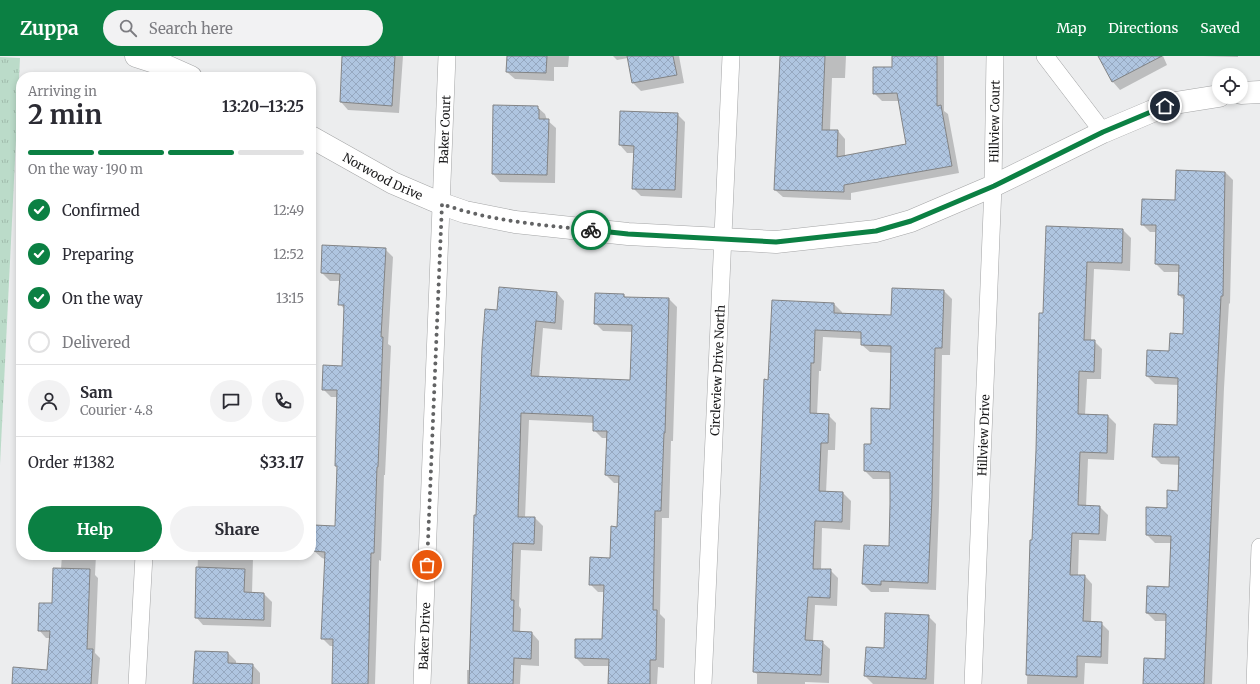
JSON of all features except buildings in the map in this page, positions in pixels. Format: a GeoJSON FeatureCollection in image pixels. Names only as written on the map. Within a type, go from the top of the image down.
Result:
{"type":"FeatureCollection","features":[{"type":"Feature","properties":{"kind":"main road"},"geometry":{"type":"LineString","coordinates":[[136,56],[179,72]]}},
{"type":"Feature","properties":{"kind":"main road"},"geometry":{"type":"LineString","coordinates":[[1248,93],[1260,92]]}},
{"type":"Feature","properties":{"kind":"main road","name":"Norwood Drive"},"geometry":{"type":"LineString","coordinates":[[316,140],[393,183],[465,212],[515,222],[628,234],[776,242],[876,231],[911,221],[994,186],[1103,132],[1155,110],[1175,103],[1212,97]]}},
{"type":"Feature","properties":{"kind":"street","name":"Baker Court"},"geometry":{"type":"LineString","coordinates":[[442,204],[447,56]]}},
{"type":"Feature","properties":{"kind":"street","name":"Circleview Drive North"},"geometry":{"type":"LineString","coordinates":[[703,684],[731,56]]}},
{"type":"Feature","properties":{"kind":"street","name":"Hillview Court"},"geometry":{"type":"LineString","coordinates":[[994,186],[995,56]]}},
{"type":"Feature","properties":{"kind":"street"},"geometry":{"type":"LineString","coordinates":[[1045,56],[1103,132]]}},
{"type":"Feature","properties":{"kind":"street","name":"Hillview Drive"},"geometry":{"type":"LineString","coordinates":[[973,684],[994,186]]}},
{"type":"Feature","properties":{"kind":"street","name":"Baker Drive"},"geometry":{"type":"LineString","coordinates":[[422,684],[442,204]]}},
{"type":"Feature","properties":{"kind":"street"},"geometry":{"type":"LineString","coordinates":[[1255,684],[1260,547]]}},
{"type":"Feature","properties":{"kind":"street"},"geometry":{"type":"LineString","coordinates":[[137,684],[144,560]]}},
{"type":"Feature","properties":{"kind":"green space"},"geometry":{"type":"Polygon","coordinates":[[[0,57],[20,58],[19,72],[16,72],[16,139],[0,465],[0,57]]]}},
{"type":"Feature","properties":{"kind":"way so far"},"geometry":{"type":"LineString","coordinates":[[427,565],[442,204],[465,212],[515,222],[591,230]]}},
{"type":"Feature","properties":{"kind":"route"},"geometry":{"type":"LineString","coordinates":[[591,230],[628,234],[776,242],[876,231],[911,221],[994,186],[1103,132],[1165,106]]}}]}
